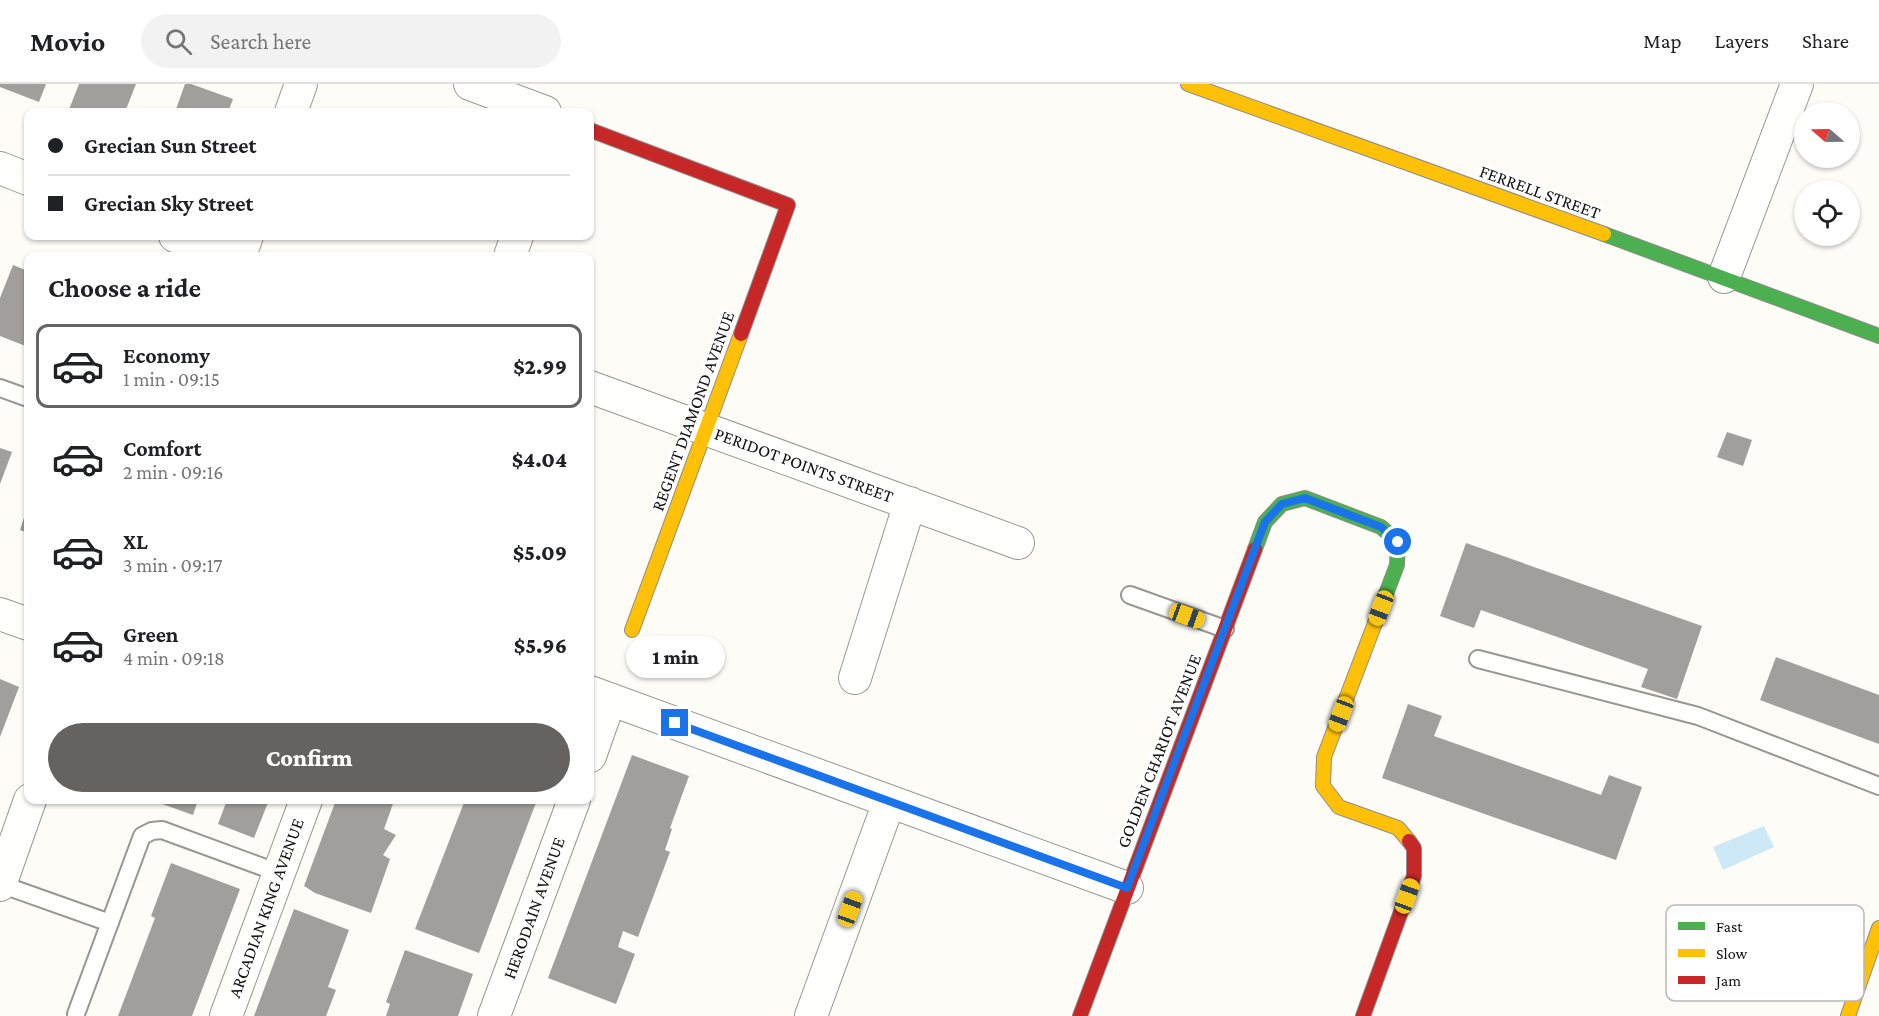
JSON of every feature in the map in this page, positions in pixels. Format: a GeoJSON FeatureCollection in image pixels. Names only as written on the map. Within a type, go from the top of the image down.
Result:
{"type":"FeatureCollection","features":[{"type":"Feature","properties":{"kind":"street"},"geometry":{"type":"LineString","coordinates":[[292,108],[301,84]]}},
{"type":"Feature","properties":{"kind":"street"},"geometry":{"type":"LineString","coordinates":[[470,84],[534,108]]}},
{"type":"Feature","properties":{"kind":"street","name":"FERRELL STREET"},"geometry":{"type":"LineString","coordinates":[[1188,84],[1724,277],[1879,336]]}},
{"type":"Feature","properties":{"kind":"street"},"geometry":{"type":"LineString","coordinates":[[1724,277],[1797,84]]}},
{"type":"Feature","properties":{"kind":"street","name":"REGENT DIAMOND AVENUE"},"geometry":{"type":"LineString","coordinates":[[594,131],[788,205],[632,630]]}},
{"type":"Feature","properties":{"kind":"street"},"geometry":{"type":"LineString","coordinates":[[0,168],[24,177]]}},
{"type":"Feature","properties":{"kind":"street"},"geometry":{"type":"LineString","coordinates":[[186,240],[218,252]]}},
{"type":"Feature","properties":{"kind":"street","name":"PERIDOT POINTS STREET"},"geometry":{"type":"LineString","coordinates":[[594,388],[1018,543]]}},
{"type":"Feature","properties":{"kind":"street","name":"GOLDEN CHARIOT AVENUE"},"geometry":{"type":"LineString","coordinates":[[1080,1016],[1265,522],[1282,504],[1305,498],[1381,527],[1398,542],[1397,565],[1324,757],[1323,786],[1339,807],[1398,828],[1414,848],[1414,876],[1363,1016]]}},
{"type":"Feature","properties":{"kind":"street"},"geometry":{"type":"LineString","coordinates":[[855,678],[910,503]]}},
{"type":"Feature","properties":{"kind":"street"},"geometry":{"type":"LineString","coordinates":[[0,614],[24,623]]}},
{"type":"Feature","properties":{"kind":"street"},"geometry":{"type":"LineString","coordinates":[[594,732],[600,695],[1127,888]]}},
{"type":"Feature","properties":{"kind":"street"},"geometry":{"type":"LineString","coordinates":[[811,1016],[889,802]]}},
{"type":"Feature","properties":{"kind":"street"},"geometry":{"type":"LineString","coordinates":[[2,872],[28,804]]}},
{"type":"Feature","properties":{"kind":"street","name":"ARCADIAN KING AVENUE"},"geometry":{"type":"LineString","coordinates":[[226,1016],[305,804]]}},
{"type":"Feature","properties":{"kind":"street","name":"HERODAIN AVENUE"},"geometry":{"type":"LineString","coordinates":[[494,1016],[573,804]]}},
{"type":"Feature","properties":{"kind":"street"},"geometry":{"type":"LineString","coordinates":[[1864,971],[1879,928]]}},
{"type":"Feature","properties":{"kind":"street"},"geometry":{"type":"LineString","coordinates":[[1848,1016],[1853,1001]]}},
{"type":"Feature","properties":{"kind":"lane"},"geometry":{"type":"LineString","coordinates":[[0,388],[24,397]]}},
{"type":"Feature","properties":{"kind":"lane"},"geometry":{"type":"LineString","coordinates":[[1130,595],[1225,629]]}},
{"type":"Feature","properties":{"kind":"lane"},"geometry":{"type":"LineString","coordinates":[[1478,659],[1698,716],[1879,786]]}},
{"type":"Feature","properties":{"kind":"lane"},"geometry":{"type":"LineString","coordinates":[[76,1014],[142,836],[152,831],[162,830],[279,873]]}},
{"type":"Feature","properties":{"kind":"lane"},"geometry":{"type":"LineString","coordinates":[[2,872],[110,923]]}},
{"type":"Feature","properties":{"kind":"water"},"geometry":{"type":"Polygon","coordinates":[[[1764,826],[1774,847],[1723,870],[1713,847],[1764,826]]]}},
{"type":"Feature","properties":{"kind":"building"},"geometry":{"type":"Polygon","coordinates":[[[0,84],[46,84],[39,102],[0,87],[0,84]]]}},
{"type":"Feature","properties":{"kind":"building"},"geometry":{"type":"Polygon","coordinates":[[[79,84],[136,84],[127,108],[70,108],[79,84]]]}},
{"type":"Feature","properties":{"kind":"building"},"geometry":{"type":"Polygon","coordinates":[[[185,84],[233,99],[230,108],[176,108],[185,84]]]}},
{"type":"Feature","properties":{"kind":"building"},"geometry":{"type":"Polygon","coordinates":[[[13,265],[24,269],[24,345],[0,336],[0,298],[13,265]]]}},
{"type":"Feature","properties":{"kind":"building"},"geometry":{"type":"Polygon","coordinates":[[[1727,432],[1752,440],[1743,466],[1717,457],[1727,432]]]}},
{"type":"Feature","properties":{"kind":"building"},"geometry":{"type":"Polygon","coordinates":[[[0,448],[12,452],[0,484],[0,448]]]}},
{"type":"Feature","properties":{"kind":"building"},"geometry":{"type":"Polygon","coordinates":[[[24,518],[24,532],[20,530],[24,518]]]}},
{"type":"Feature","properties":{"kind":"building"},"geometry":{"type":"Polygon","coordinates":[[[1466,543],[1702,626],[1677,699],[1641,687],[1648,669],[1481,610],[1474,628],[1440,616],[1466,543]]]}},
{"type":"Feature","properties":{"kind":"building"},"geometry":{"type":"Polygon","coordinates":[[[1776,657],[1879,695],[1879,744],[1760,700],[1776,657]]]}},
{"type":"Feature","properties":{"kind":"building"},"geometry":{"type":"Polygon","coordinates":[[[0,679],[19,687],[0,737],[0,679]]]}},
{"type":"Feature","properties":{"kind":"building"},"geometry":{"type":"Polygon","coordinates":[[[1408,704],[1442,716],[1434,736],[1601,795],[1609,775],[1642,787],[1616,860],[1382,778],[1408,704]]]}},
{"type":"Feature","properties":{"kind":"building"},"geometry":{"type":"Polygon","coordinates":[[[632,755],[689,776],[670,828],[672,829],[665,850],[670,852],[638,937],[623,931],[618,947],[635,954],[616,1004],[548,978],[632,755]]]}},
{"type":"Feature","properties":{"kind":"building"},"geometry":{"type":"Polygon","coordinates":[[[162,804],[197,804],[193,815],[162,804]]]}},
{"type":"Feature","properties":{"kind":"building"},"geometry":{"type":"Polygon","coordinates":[[[226,804],[267,804],[254,838],[218,824],[226,804]]]}},
{"type":"Feature","properties":{"kind":"building"},"geometry":{"type":"Polygon","coordinates":[[[335,804],[393,804],[384,829],[396,835],[383,855],[390,859],[371,913],[315,893],[304,886],[335,804]]]}},
{"type":"Feature","properties":{"kind":"building"},"geometry":{"type":"Polygon","coordinates":[[[463,804],[535,804],[479,953],[415,929],[463,804]]]}},
{"type":"Feature","properties":{"kind":"building"},"geometry":{"type":"Polygon","coordinates":[[[171,863],[240,889],[192,1016],[118,1016],[155,918],[151,916],[171,863]]]}},
{"type":"Feature","properties":{"kind":"building"},"geometry":{"type":"Polygon","coordinates":[[[294,909],[349,930],[328,987],[336,990],[326,1016],[254,1016],[294,909]]]}},
{"type":"Feature","properties":{"kind":"building"},"geometry":{"type":"Polygon","coordinates":[[[405,950],[473,974],[458,1016],[386,1016],[390,1004],[386,1002],[405,950]]]}},
{"type":"Feature","properties":{"kind":"traffic: fast"},"geometry":{"type":"LineString","coordinates":[[1604,234],[1879,336]]}},
{"type":"Feature","properties":{"kind":"traffic: fast"},"geometry":{"type":"LineString","coordinates":[[1255,549],[1265,522],[1282,504],[1305,498],[1381,527],[1398,542],[1397,565],[1375,623]]}},
{"type":"Feature","properties":{"kind":"traffic: slow"},"geometry":{"type":"LineString","coordinates":[[1188,84],[1604,234]]}},
{"type":"Feature","properties":{"kind":"traffic: slow"},"geometry":{"type":"LineString","coordinates":[[632,630],[741,334]]}},
{"type":"Feature","properties":{"kind":"traffic: slow"},"geometry":{"type":"LineString","coordinates":[[1375,623],[1324,757],[1323,786],[1339,807],[1398,828],[1409,841]]}},
{"type":"Feature","properties":{"kind":"traffic: slow"},"geometry":{"type":"LineString","coordinates":[[1864,971],[1879,928]]}},
{"type":"Feature","properties":{"kind":"traffic: slow"},"geometry":{"type":"LineString","coordinates":[[1848,1016],[1853,1001]]}},
{"type":"Feature","properties":{"kind":"traffic: jam"},"geometry":{"type":"LineString","coordinates":[[594,132],[788,205],[741,334]]}},
{"type":"Feature","properties":{"kind":"traffic: jam"},"geometry":{"type":"LineString","coordinates":[[1080,1016],[1255,549]]}},
{"type":"Feature","properties":{"kind":"traffic: jam"},"geometry":{"type":"LineString","coordinates":[[1363,1016],[1414,876],[1414,848],[1409,841]]}},
{"type":"Feature","properties":{"kind":"route"},"geometry":{"type":"LineString","coordinates":[[675,723],[1127,888],[1265,522],[1282,504],[1305,498],[1381,527],[1398,542]]}}]}
